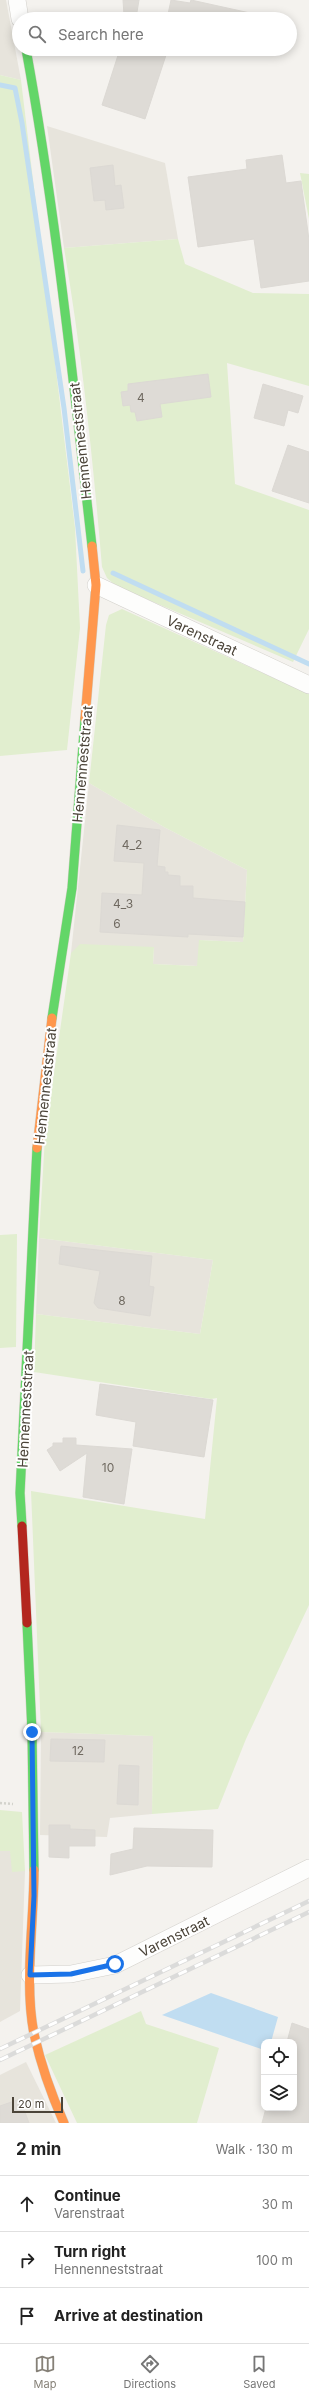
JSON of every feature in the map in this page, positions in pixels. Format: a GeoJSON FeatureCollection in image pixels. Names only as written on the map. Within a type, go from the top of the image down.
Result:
{"type":"FeatureCollection","features":[{"type":"Feature","properties":{"kind":"street"},"geometry":{"type":"LineString","coordinates":[[17,0],[19,12]]}},
{"type":"Feature","properties":{"kind":"street","name":"Hennenneststraat"},"geometry":{"type":"LineString","coordinates":[[27,56],[38,114],[70,349],[96,585],[72,888],[46,1057],[38,1130],[20,1493],[34,1811],[30,1975],[36,2043],[50,2091],[64,2123]]}},
{"type":"Feature","properties":{"kind":"street","name":"Varenstraat"},"geometry":{"type":"LineString","coordinates":[[96,585],[309,685]]}},
{"type":"Feature","properties":{"kind":"street","name":"Varenstraat"},"geometry":{"type":"LineString","coordinates":[[30,1975],[71,1974],[115,1964],[309,1868]]}},
{"type":"Feature","properties":{"kind":"shaded area"},"geometry":{"type":"Polygon","coordinates":[[[0,0],[6,0],[12,32],[12,56],[16,56],[21,80],[0,75],[0,0]]]}},
{"type":"Feature","properties":{"kind":"shaded area"},"geometry":{"type":"Polygon","coordinates":[[[47,126],[165,163],[178,239],[64,248],[47,126]]]}},
{"type":"Feature","properties":{"kind":"shaded area"},"geometry":{"type":"Polygon","coordinates":[[[89,783],[164,827],[247,870],[243,942],[200,940],[198,966],[153,964],[154,947],[71,953],[89,783]]]}},
{"type":"Feature","properties":{"kind":"shaded area"},"geometry":{"type":"Polygon","coordinates":[[[39,1238],[213,1260],[200,1334],[36,1314],[39,1238]]]}},
{"type":"Feature","properties":{"kind":"shaded area"},"geometry":{"type":"Polygon","coordinates":[[[41,1732],[153,1736],[152,1814],[110,1818],[107,1837],[40,1835],[41,1732]]]}},
{"type":"Feature","properties":{"kind":"shaded area"},"geometry":{"type":"Polygon","coordinates":[[[0,1851],[10,1851],[25,1871],[20,2011],[0,2022],[0,1851]]]}},
{"type":"Feature","properties":{"kind":"shaded area"},"geometry":{"type":"Polygon","coordinates":[[[26,2062],[56,2123],[0,2123],[0,2075],[26,2062]]]}},
{"type":"Feature","properties":{"kind":"green space"},"geometry":{"type":"Polygon","coordinates":[[[0,75],[21,80],[75,528],[80,628],[67,750],[0,756],[0,75]]]}},
{"type":"Feature","properties":{"kind":"green space"},"geometry":{"type":"Polygon","coordinates":[[[300,173],[309,174],[309,219],[300,173]]]}},
{"type":"Feature","properties":{"kind":"green space"},"geometry":{"type":"Polygon","coordinates":[[[178,239],[185,264],[253,293],[309,294],[309,386],[227,363],[235,484],[309,510],[309,629],[293,662],[116,586],[107,578],[102,567],[86,407],[64,248],[178,239]]]}},
{"type":"Feature","properties":{"kind":"green space"},"geometry":{"type":"Polygon","coordinates":[[[122,609],[309,694],[309,1605],[246,1739],[218,1809],[152,1814],[153,1736],[41,1732],[31,1491],[205,1519],[217,1398],[211,1399],[34,1372],[36,1314],[200,1334],[213,1260],[39,1238],[45,1137],[71,953],[80,944],[154,947],[153,964],[197,966],[199,940],[243,942],[247,870],[164,827],[89,783],[106,625],[109,615],[122,609]]]}},
{"type":"Feature","properties":{"kind":"green space"},"geometry":{"type":"Polygon","coordinates":[[[17,1234],[16,1347],[0,1348],[0,1235],[17,1234]]]}},
{"type":"Feature","properties":{"kind":"green space"},"geometry":{"type":"Polygon","coordinates":[[[0,1810],[22,1812],[25,1871],[12,1872],[10,1851],[0,1851],[0,1810]]]}},
{"type":"Feature","properties":{"kind":"green space"},"geometry":{"type":"Polygon","coordinates":[[[141,2011],[146,2024],[219,2048],[197,2123],[77,2123],[45,2055],[141,2011]]]}},
{"type":"Feature","properties":{"kind":"water"},"geometry":{"type":"Polygon","coordinates":[[[211,1993],[278,2017],[272,2039],[261,2039],[261,2049],[162,2015],[211,1993]]]}},
{"type":"Feature","properties":{"kind":"building"},"geometry":{"type":"Polygon","coordinates":[[[123,0],[139,0],[137,12],[124,12],[123,0]]]}},
{"type":"Feature","properties":{"kind":"building"},"geometry":{"type":"Polygon","coordinates":[[[171,0],[190,3],[191,0],[245,12],[168,12],[171,0]]]}},
{"type":"Feature","properties":{"kind":"building"},"geometry":{"type":"Polygon","coordinates":[[[118,56],[166,56],[145,119],[102,105],[118,56]]]}},
{"type":"Feature","properties":{"kind":"building"},"geometry":{"type":"Polygon","coordinates":[[[282,155],[286,183],[301,181],[309,240],[309,281],[261,288],[254,239],[198,247],[188,177],[247,169],[246,160],[282,155]]]}},
{"type":"Feature","properties":{"kind":"building"},"geometry":{"type":"Polygon","coordinates":[[[113,165],[115,186],[121,185],[124,208],[106,210],[105,200],[94,201],[90,168],[113,165]]]}},
{"type":"Feature","properties":{"kind":"building"},"geometry":{"type":"Polygon","coordinates":[[[208,374],[211,397],[160,404],[162,417],[137,421],[135,412],[131,412],[130,405],[123,406],[121,392],[128,391],[128,384],[208,374]]]}},
{"type":"Feature","properties":{"kind":"building"},"geometry":{"type":"Polygon","coordinates":[[[263,384],[303,396],[298,413],[288,410],[284,426],[254,418],[263,384]]]}},
{"type":"Feature","properties":{"kind":"building"},"geometry":{"type":"Polygon","coordinates":[[[288,445],[309,452],[309,503],[272,491],[288,445]]]}},
{"type":"Feature","properties":{"kind":"building"},"geometry":{"type":"Polygon","coordinates":[[[117,825],[160,830],[157,866],[165,867],[165,872],[168,872],[168,875],[180,876],[180,886],[193,886],[193,898],[245,902],[243,937],[188,934],[188,937],[100,932],[102,893],[142,895],[144,863],[114,861],[117,825]]]}},
{"type":"Feature","properties":{"kind":"building"},"geometry":{"type":"Polygon","coordinates":[[[61,1246],[152,1256],[149,1286],[154,1287],[150,1316],[98,1308],[94,1303],[100,1271],[59,1264],[61,1246]]]}},
{"type":"Feature","properties":{"kind":"building"},"geometry":{"type":"Polygon","coordinates":[[[100,1384],[213,1400],[204,1457],[133,1446],[136,1422],[96,1415],[100,1384]]]}},
{"type":"Feature","properties":{"kind":"building"},"geometry":{"type":"Polygon","coordinates":[[[63,1438],[76,1438],[76,1445],[132,1449],[124,1504],[83,1497],[87,1453],[60,1471],[47,1450],[53,1446],[53,1443],[63,1443],[63,1438]]]}},
{"type":"Feature","properties":{"kind":"building"},"geometry":{"type":"Polygon","coordinates":[[[51,1739],[105,1740],[104,1762],[50,1761],[51,1739]]]}},
{"type":"Feature","properties":{"kind":"building"},"geometry":{"type":"Polygon","coordinates":[[[119,1765],[139,1766],[138,1805],[117,1804],[119,1765]]]}},
{"type":"Feature","properties":{"kind":"building"},"geometry":{"type":"Polygon","coordinates":[[[49,1825],[70,1825],[70,1829],[95,1830],[95,1846],[69,1846],[69,1858],[49,1857],[49,1825]]]}},
{"type":"Feature","properties":{"kind":"building"},"geometry":{"type":"Polygon","coordinates":[[[134,1828],[213,1830],[212,1867],[147,1866],[110,1875],[111,1854],[133,1849],[134,1828]]]}},
{"type":"Feature","properties":{"kind":"building"},"geometry":{"type":"Polygon","coordinates":[[[292,2023],[309,2029],[309,2123],[262,2123],[265,2111],[297,2111],[297,2039],[288,2039],[292,2023]]]}},
{"type":"Feature","properties":{"kind":"building"},"geometry":{"type":"Polygon","coordinates":[[[20,2099],[29,2123],[0,2123],[0,2106],[20,2099]]]}},
{"type":"Feature","properties":{"kind":"waterway"},"geometry":{"type":"LineString","coordinates":[[0,85],[15,88],[22,123],[64,408],[83,571]]}},
{"type":"Feature","properties":{"kind":"waterway"},"geometry":{"type":"LineString","coordinates":[[113,573],[309,664]]}},
{"type":"Feature","properties":{"kind":"railway"},"geometry":{"type":"LineString","coordinates":[[0,2049],[309,1901]]}},
{"type":"Feature","properties":{"kind":"railway"},"geometry":{"type":"LineString","coordinates":[[0,2060],[309,1912]]}},
{"type":"Feature","properties":{"kind":"traffic: fast"},"geometry":{"type":"LineString","coordinates":[[27,56],[37,111],[55,235],[71,359],[92,546]]}},
{"type":"Feature","properties":{"kind":"traffic: fast"},"geometry":{"type":"LineString","coordinates":[[52,1018],[72,888],[85,719]]}},
{"type":"Feature","properties":{"kind":"traffic: fast"},"geometry":{"type":"LineString","coordinates":[[22,1526],[20,1493],[37,1148]]}},
{"type":"Feature","properties":{"kind":"traffic: fast"},"geometry":{"type":"LineString","coordinates":[[27,1623],[32,1732],[34,1870]]}},
{"type":"Feature","properties":{"kind":"traffic: slow"},"geometry":{"type":"LineString","coordinates":[[85,719],[96,585],[92,546]]}},
{"type":"Feature","properties":{"kind":"traffic: slow"},"geometry":{"type":"LineString","coordinates":[[37,1148],[52,1018]]}},
{"type":"Feature","properties":{"kind":"traffic: slow"},"geometry":{"type":"LineString","coordinates":[[34,1870],[30,1952],[31,2014],[34,2034],[43,2068],[64,2123]]}},
{"type":"Feature","properties":{"kind":"traffic: jam"},"geometry":{"type":"LineString","coordinates":[[22,1526],[27,1623]]}},
{"type":"Feature","properties":{"kind":"route"},"geometry":{"type":"LineString","coordinates":[[32,1732],[34,1896],[30,1975],[71,1974],[115,1964]]}}]}
